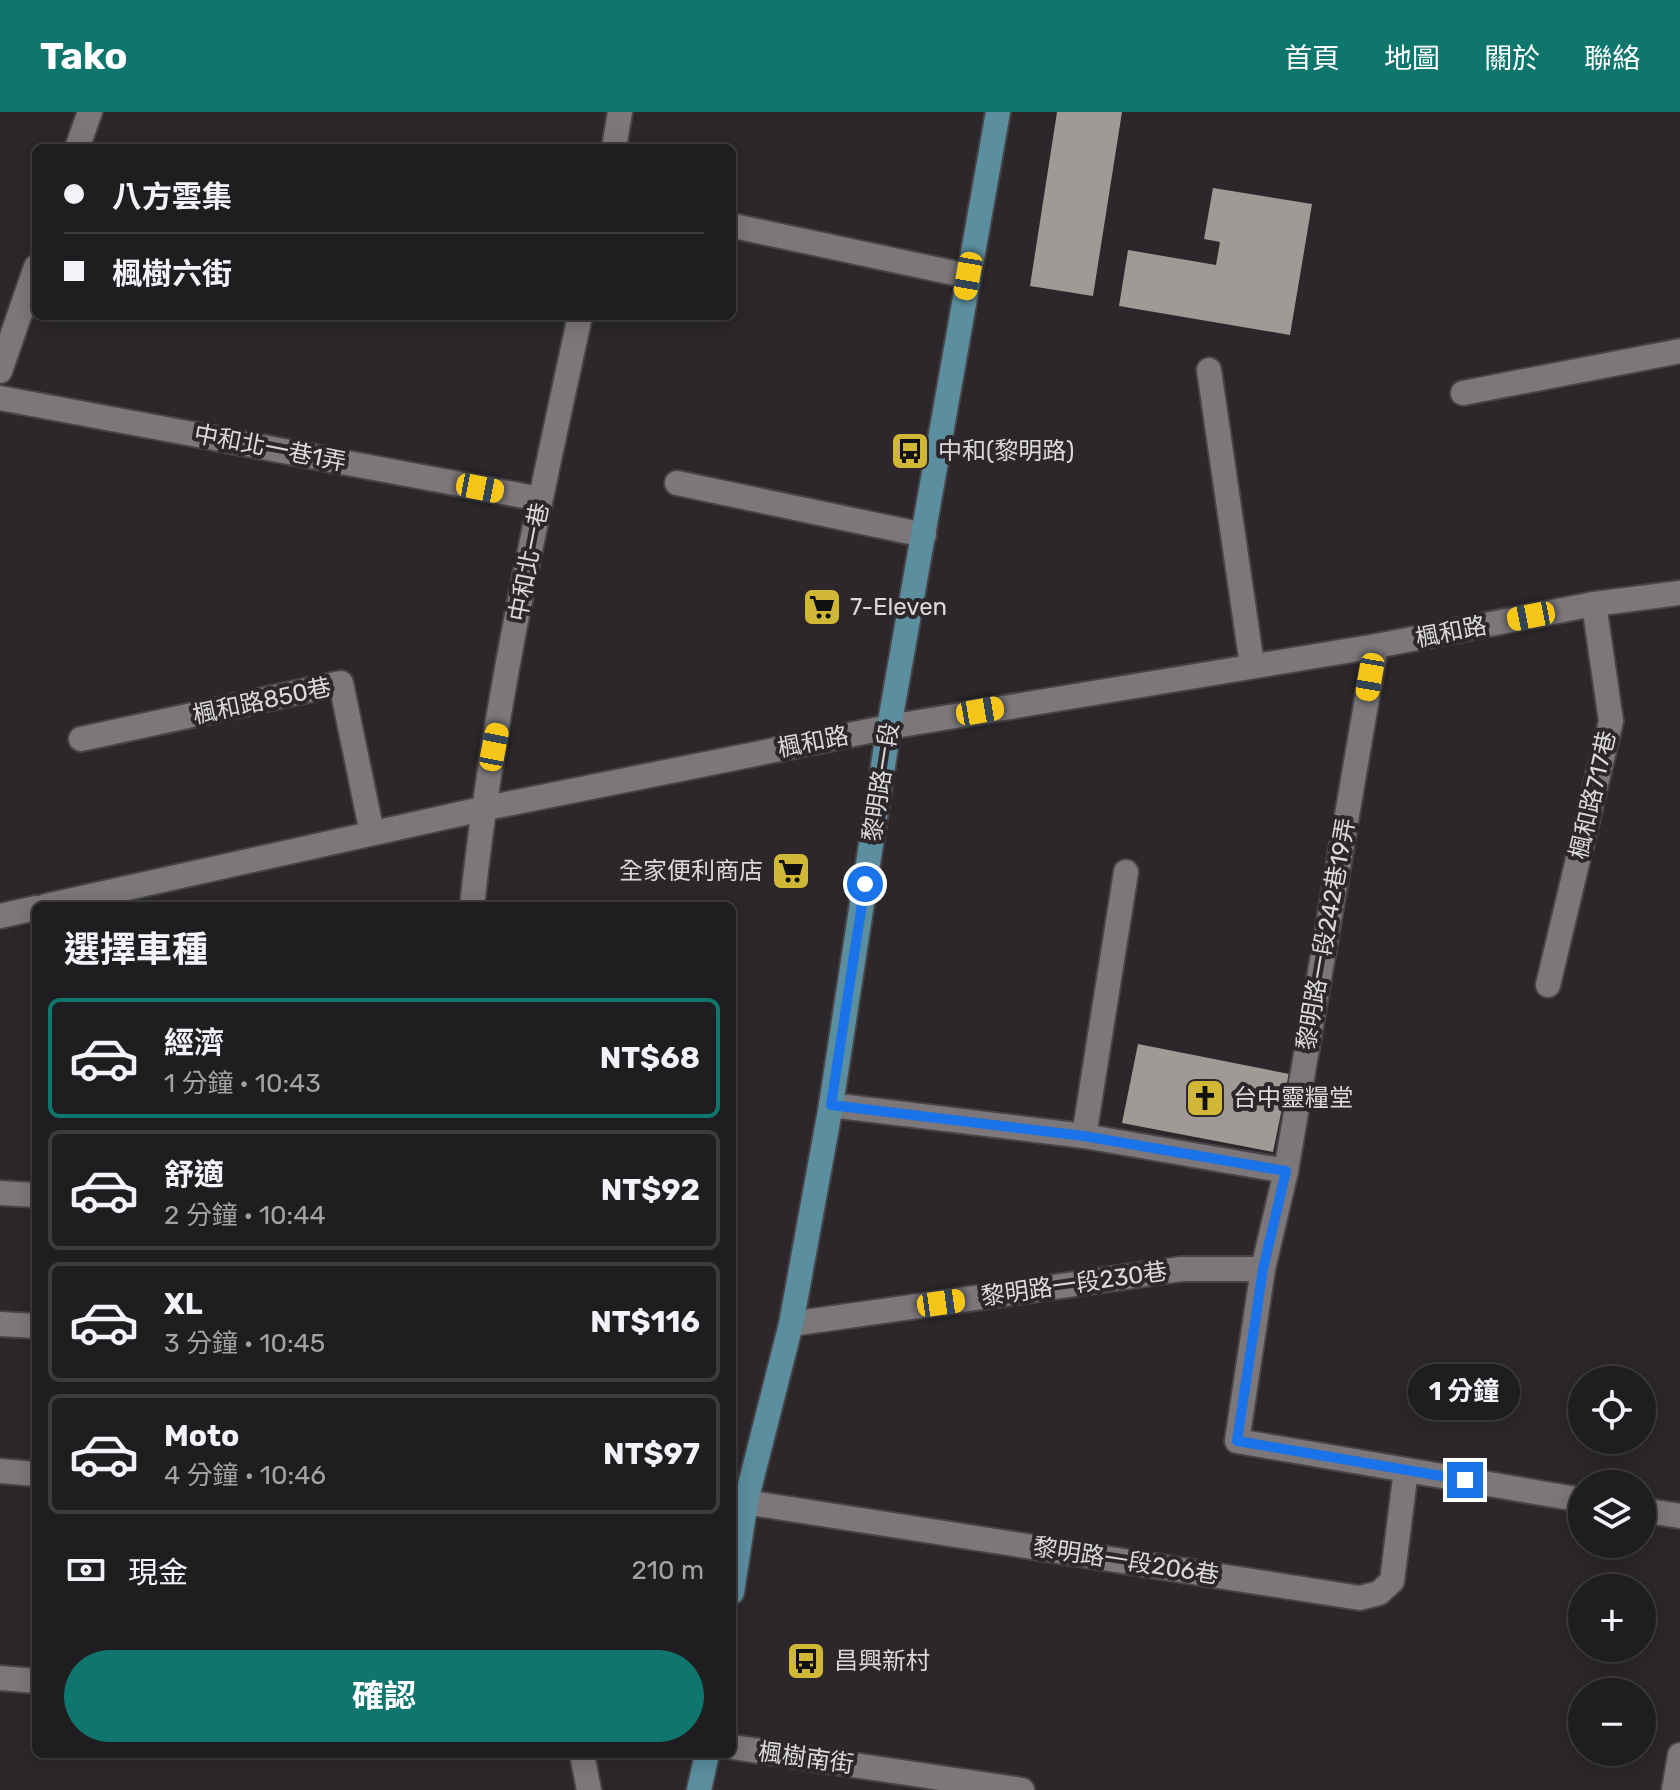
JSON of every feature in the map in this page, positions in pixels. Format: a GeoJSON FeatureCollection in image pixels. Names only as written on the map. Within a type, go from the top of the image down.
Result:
{"type":"FeatureCollection","features":[{"type":"Feature","properties":{"kind":"main road","name":"黎明路一段"},"geometry":{"type":"LineString","coordinates":[[736,1539],[739,1500],[791,1324],[831,1105],[889,727],[998,112]]}},
{"type":"Feature","properties":{"kind":"main road"},"geometry":{"type":"LineString","coordinates":[[699,1790],[706,1758]]}},
{"type":"Feature","properties":{"kind":"street"},"geometry":{"type":"LineString","coordinates":[[78,144],[90,112]]}},
{"type":"Feature","properties":{"kind":"street"},"geometry":{"type":"LineString","coordinates":[[615,144],[620,112]]}},
{"type":"Feature","properties":{"kind":"street"},"geometry":{"type":"LineString","coordinates":[[736,226],[968,276]]}},
{"type":"Feature","properties":{"kind":"street"},"geometry":{"type":"LineString","coordinates":[[0,371],[32,279]]}},
{"type":"Feature","properties":{"kind":"street","name":"中和北一巷"},"geometry":{"type":"LineString","coordinates":[[472,902],[482,809],[540,499],[579,320]]}},
{"type":"Feature","properties":{"kind":"street"},"geometry":{"type":"LineString","coordinates":[[1463,393],[1680,351]]}},
{"type":"Feature","properties":{"kind":"street"},"geometry":{"type":"LineString","coordinates":[[1209,370],[1252,665]]}},
{"type":"Feature","properties":{"kind":"street","name":"中和北一巷1弄"},"geometry":{"type":"LineString","coordinates":[[0,398],[540,499]]}},
{"type":"Feature","properties":{"kind":"street"},"geometry":{"type":"LineString","coordinates":[[677,483],[924,535]]}},
{"type":"Feature","properties":{"kind":"street","name":"楓和路"},"geometry":{"type":"LineString","coordinates":[[64,902],[482,809],[889,727],[1376,646],[1594,604],[1680,593]]}},
{"type":"Feature","properties":{"kind":"street","name":"楓和路717巷"},"geometry":{"type":"LineString","coordinates":[[1548,985],[1611,721],[1594,604]]}},
{"type":"Feature","properties":{"kind":"street","name":"黎明路一段242巷19弄"},"geometry":{"type":"LineString","coordinates":[[1376,646],[1286,1171],[1263,1269],[1237,1441],[1406,1470]]}},
{"type":"Feature","properties":{"kind":"street","name":"楓和路850巷"},"geometry":{"type":"LineString","coordinates":[[81,739],[341,683],[372,833]]}},
{"type":"Feature","properties":{"kind":"street"},"geometry":{"type":"LineString","coordinates":[[1084,1136],[1126,872]]}},
{"type":"Feature","properties":{"kind":"street"},"geometry":{"type":"LineString","coordinates":[[0,916],[32,909]]}},
{"type":"Feature","properties":{"kind":"street"},"geometry":{"type":"LineString","coordinates":[[831,1105],[1084,1136],[1286,1171]]}},
{"type":"Feature","properties":{"kind":"street"},"geometry":{"type":"LineString","coordinates":[[0,1193],[32,1195]]}},
{"type":"Feature","properties":{"kind":"street","name":"黎明路一段230巷"},"geometry":{"type":"LineString","coordinates":[[791,1324],[1181,1269],[1263,1269]]}},
{"type":"Feature","properties":{"kind":"street"},"geometry":{"type":"LineString","coordinates":[[0,1324],[32,1326]]}},
{"type":"Feature","properties":{"kind":"street"},"geometry":{"type":"LineString","coordinates":[[1406,1470],[1568,1498]]}},
{"type":"Feature","properties":{"kind":"street","name":"黎明路一段206巷"},"geometry":{"type":"LineString","coordinates":[[739,1500],[1360,1598],[1379,1593],[1392,1581],[1406,1470]]}},
{"type":"Feature","properties":{"kind":"street"},"geometry":{"type":"LineString","coordinates":[[0,1471],[32,1474]]}},
{"type":"Feature","properties":{"kind":"street"},"geometry":{"type":"LineString","coordinates":[[1656,1512],[1680,1516]]}},
{"type":"Feature","properties":{"kind":"street"},"geometry":{"type":"LineString","coordinates":[[0,1678],[32,1681]]}},
{"type":"Feature","properties":{"kind":"street","name":"楓樹南街"},"geometry":{"type":"LineString","coordinates":[[736,1748],[1022,1790]]}},
{"type":"Feature","properties":{"kind":"street"},"geometry":{"type":"LineString","coordinates":[[1674,1790],[1680,1755]]}},
{"type":"Feature","properties":{"kind":"street"},"geometry":{"type":"LineString","coordinates":[[583,1758],[589,1790]]}},
{"type":"Feature","properties":{"kind":"building"},"geometry":{"type":"Polygon","coordinates":[[[1057,112],[1122,112],[1093,296],[1030,286],[1057,112]]]}},
{"type":"Feature","properties":{"kind":"building"},"geometry":{"type":"Polygon","coordinates":[[[1213,188],[1312,204],[1290,335],[1119,306],[1128,250],[1216,265],[1220,242],[1204,239],[1213,188]]]}},
{"type":"Feature","properties":{"kind":"building","name":"台中靈糧堂"},"geometry":{"type":"Polygon","coordinates":[[[1138,1044],[1289,1074],[1273,1152],[1122,1123],[1138,1044]]]}},
{"type":"Feature","properties":{"kind":"place","name":"中和(黎明路)"},"geometry":{"type":"Point","coordinates":[910,451]}},
{"type":"Feature","properties":{"kind":"place","name":"7-Eleven"},"geometry":{"type":"Point","coordinates":[822,607]}},
{"type":"Feature","properties":{"kind":"place","name":"全家便利商店"},"geometry":{"type":"Point","coordinates":[791,871]}},
{"type":"Feature","properties":{"kind":"place","name":"台中靈糧堂"},"geometry":{"type":"Point","coordinates":[1205,1098]}},
{"type":"Feature","properties":{"kind":"place","name":"昌興新村"},"geometry":{"type":"Point","coordinates":[806,1661]}},
{"type":"Feature","properties":{"kind":"route"},"geometry":{"type":"LineString","coordinates":[[865,884],[831,1105],[1084,1136],[1286,1171],[1263,1269],[1237,1441],[1465,1480]]}}]}
